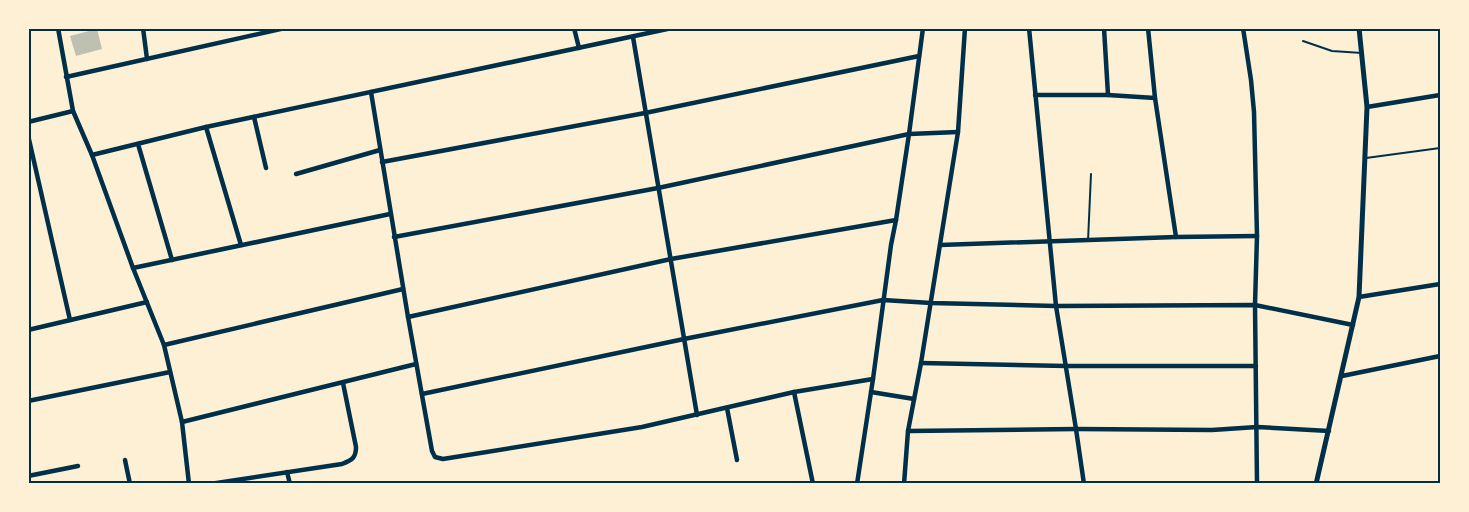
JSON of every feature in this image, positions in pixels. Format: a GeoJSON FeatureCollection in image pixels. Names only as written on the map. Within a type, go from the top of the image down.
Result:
{"type":"FeatureCollection","features":[{"type":"Feature","properties":{"kind":"street"},"geometry":{"type":"LineString","coordinates":[[58,28],[73,111],[164,345],[182,422],[189,483]]}},
{"type":"Feature","properties":{"kind":"street"},"geometry":{"type":"LineString","coordinates":[[143,28],[147,59]]}},
{"type":"Feature","properties":{"kind":"street"},"geometry":{"type":"LineString","coordinates":[[66,77],[285,28]]}},
{"type":"Feature","properties":{"kind":"street"},"geometry":{"type":"LineString","coordinates":[[574,28],[579,48]]}},
{"type":"Feature","properties":{"kind":"street"},"geometry":{"type":"LineString","coordinates":[[92,155],[206,127],[672,28]]}},
{"type":"Feature","properties":{"kind":"street"},"geometry":{"type":"LineString","coordinates":[[857,483],[923,28]]}},
{"type":"Feature","properties":{"kind":"street"},"geometry":{"type":"LineString","coordinates":[[904,483],[908,430],[958,132],[965,28]]}},
{"type":"Feature","properties":{"kind":"street"},"geometry":{"type":"LineString","coordinates":[[1029,28],[1056,306],[1084,483]]}},
{"type":"Feature","properties":{"kind":"street"},"geometry":{"type":"LineString","coordinates":[[1104,28],[1108,95]]}},
{"type":"Feature","properties":{"kind":"street"},"geometry":{"type":"LineString","coordinates":[[1148,28],[1155,98],[1176,237]]}},
{"type":"Feature","properties":{"kind":"street"},"geometry":{"type":"LineString","coordinates":[[1243,28],[1253,96],[1257,237],[1257,483]]}},
{"type":"Feature","properties":{"kind":"street"},"geometry":{"type":"LineString","coordinates":[[1316,483],[1359,297],[1367,107],[1359,28]]}},
{"type":"Feature","properties":{"kind":"street"},"geometry":{"type":"LineString","coordinates":[[633,37],[697,415]]}},
{"type":"Feature","properties":{"kind":"street"},"geometry":{"type":"LineString","coordinates":[[382,162],[645,113],[919,56]]}},
{"type":"Feature","properties":{"kind":"street"},"geometry":{"type":"LineString","coordinates":[[371,92],[416,364],[435,457],[443,459],[642,427],[794,392],[873,379]]}},
{"type":"Feature","properties":{"kind":"street"},"geometry":{"type":"LineString","coordinates":[[1035,95],[1108,95],[1155,98]]}},
{"type":"Feature","properties":{"kind":"street"},"geometry":{"type":"LineString","coordinates":[[1367,107],[1440,95]]}},
{"type":"Feature","properties":{"kind":"street"},"geometry":{"type":"LineString","coordinates":[[28,122],[73,111]]}},
{"type":"Feature","properties":{"kind":"street"},"geometry":{"type":"LineString","coordinates":[[254,117],[266,168]]}},
{"type":"Feature","properties":{"kind":"street"},"geometry":{"type":"LineString","coordinates":[[206,127],[241,245]]}},
{"type":"Feature","properties":{"kind":"street"},"geometry":{"type":"LineString","coordinates":[[394,237],[658,188],[909,134],[958,132]]}},
{"type":"Feature","properties":{"kind":"street"},"geometry":{"type":"LineString","coordinates":[[28,135],[70,320]]}},
{"type":"Feature","properties":{"kind":"street"},"geometry":{"type":"LineString","coordinates":[[138,144],[172,260]]}},
{"type":"Feature","properties":{"kind":"street"},"geometry":{"type":"LineString","coordinates":[[296,174],[380,150]]}},
{"type":"Feature","properties":{"kind":"street"},"geometry":{"type":"LineString","coordinates":[[133,268],[390,214]]}},
{"type":"Feature","properties":{"kind":"street"},"geometry":{"type":"LineString","coordinates":[[408,317],[670,259],[896,220]]}},
{"type":"Feature","properties":{"kind":"street"},"geometry":{"type":"LineString","coordinates":[[940,245],[1176,237],[1257,237]]}},
{"type":"Feature","properties":{"kind":"street"},"geometry":{"type":"LineString","coordinates":[[1359,297],[1440,284]]}},
{"type":"Feature","properties":{"kind":"street"},"geometry":{"type":"LineString","coordinates":[[164,345],[403,289]]}},
{"type":"Feature","properties":{"kind":"street"},"geometry":{"type":"LineString","coordinates":[[422,393],[883,300],[1056,306],[1256,305],[1353,325]]}},
{"type":"Feature","properties":{"kind":"street"},"geometry":{"type":"LineString","coordinates":[[28,330],[147,302]]}},
{"type":"Feature","properties":{"kind":"street"},"geometry":{"type":"LineString","coordinates":[[1342,376],[1440,356]]}},
{"type":"Feature","properties":{"kind":"street"},"geometry":{"type":"LineString","coordinates":[[921,363],[1256,366]]}},
{"type":"Feature","properties":{"kind":"street"},"geometry":{"type":"LineString","coordinates":[[182,422],[416,364]]}},
{"type":"Feature","properties":{"kind":"street"},"geometry":{"type":"LineString","coordinates":[[28,401],[170,372]]}},
{"type":"Feature","properties":{"kind":"street"},"geometry":{"type":"LineString","coordinates":[[210,483],[342,464],[352,460],[356,456],[356,447],[343,383]]}},
{"type":"Feature","properties":{"kind":"street"},"geometry":{"type":"LineString","coordinates":[[794,392],[813,483]]}},
{"type":"Feature","properties":{"kind":"street"},"geometry":{"type":"LineString","coordinates":[[871,392],[914,399]]}},
{"type":"Feature","properties":{"kind":"street"},"geometry":{"type":"LineString","coordinates":[[727,408],[737,460]]}},
{"type":"Feature","properties":{"kind":"street"},"geometry":{"type":"LineString","coordinates":[[908,430],[1201,430],[1257,427],[1329,431]]}},
{"type":"Feature","properties":{"kind":"street"},"geometry":{"type":"LineString","coordinates":[[125,460],[130,483]]}},
{"type":"Feature","properties":{"kind":"street"},"geometry":{"type":"LineString","coordinates":[[28,476],[78,466]]}},
{"type":"Feature","properties":{"kind":"street"},"geometry":{"type":"LineString","coordinates":[[287,472],[290,483]]}},
{"type":"Feature","properties":{"kind":"lane"},"geometry":{"type":"LineString","coordinates":[[1303,41],[1332,51],[1362,53]]}},
{"type":"Feature","properties":{"kind":"lane"},"geometry":{"type":"LineString","coordinates":[[1366,158],[1440,147]]}},
{"type":"Feature","properties":{"kind":"lane"},"geometry":{"type":"LineString","coordinates":[[1088,241],[1091,174]]}},
{"type":"Feature","properties":{"kind":"building"},"geometry":{"type":"Polygon","coordinates":[[[97,29],[102,49],[76,56],[70,36],[97,29]]]}}]}
